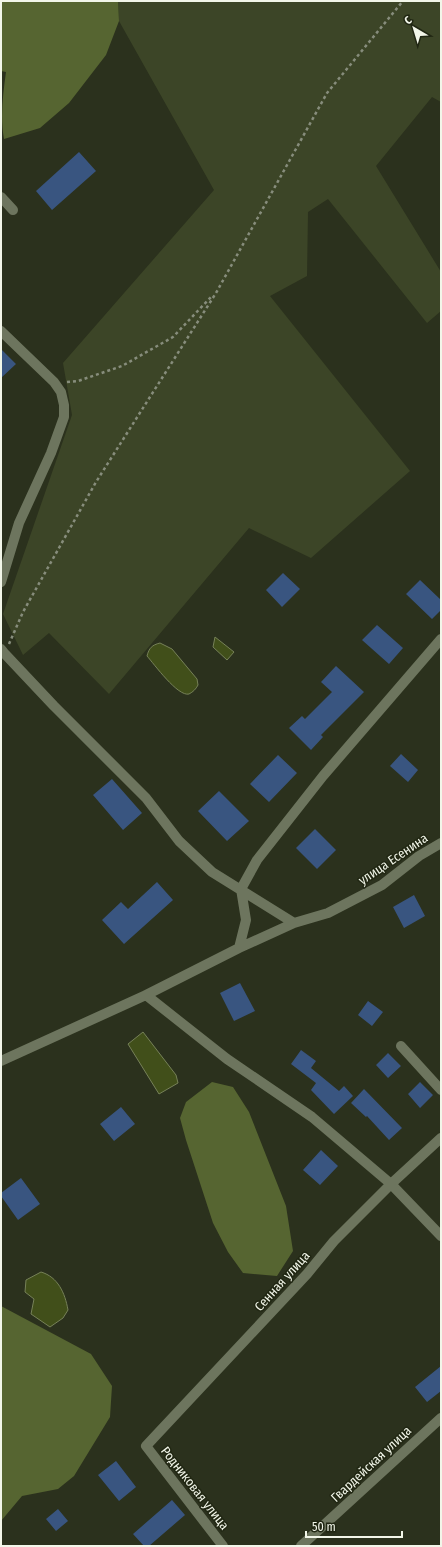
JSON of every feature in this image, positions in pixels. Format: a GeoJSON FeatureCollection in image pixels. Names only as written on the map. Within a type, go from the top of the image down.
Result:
{"type":"FeatureCollection","features":[{"type":"Feature","properties":{"kind":"street"},"geometry":{"type":"LineString","coordinates":[[1,197],[13,210]]}},
{"type":"Feature","properties":{"kind":"street"},"geometry":{"type":"LineString","coordinates":[[1,332],[54,382],[61,392],[64,405],[64,418],[51,453],[19,523],[1,582]]}},
{"type":"Feature","properties":{"kind":"street"},"geometry":{"type":"LineString","coordinates":[[239,948],[246,920],[241,889],[258,860],[323,776],[441,639]]}},
{"type":"Feature","properties":{"kind":"street"},"geometry":{"type":"LineString","coordinates":[[3,651],[59,711],[146,798],[179,841],[212,872],[241,889],[266,907],[294,923]]}},
{"type":"Feature","properties":{"kind":"street","name":"улица Есенина"},"geometry":{"type":"LineString","coordinates":[[1,1061],[146,995],[239,948],[294,923],[328,913],[382,885],[419,856],[441,843]]}},
{"type":"Feature","properties":{"kind":"street"},"geometry":{"type":"LineString","coordinates":[[146,995],[227,1059],[312,1117],[391,1184],[441,1236]]}},
{"type":"Feature","properties":{"kind":"street"},"geometry":{"type":"LineString","coordinates":[[401,1046],[441,1090]]}},
{"type":"Feature","properties":{"kind":"street","name":"Сенная улица"},"geometry":{"type":"LineString","coordinates":[[146,1446],[307,1274],[334,1241],[391,1184],[441,1138]]}},
{"type":"Feature","properties":{"kind":"street","name":"Гвардейская улица"},"geometry":{"type":"LineString","coordinates":[[302,1546],[441,1418]]}},
{"type":"Feature","properties":{"kind":"street","name":"Родниковая улица"},"geometry":{"type":"LineString","coordinates":[[146,1446],[223,1546]]}},
{"type":"Feature","properties":{"kind":"path"},"geometry":{"type":"LineString","coordinates":[[3,651],[23,612],[96,482],[216,293],[327,93],[403,1]]}},
{"type":"Feature","properties":{"kind":"path"},"geometry":{"type":"LineString","coordinates":[[54,382],[78,381],[122,366],[173,337],[216,293]]}},
{"type":"Feature","properties":{"kind":"shaded area"},"geometry":{"type":"Polygon","coordinates":[[[1,1],[118,1],[119,21],[106,55],[69,103],[40,128],[4,139],[2,114],[6,72],[1,71],[1,1]]]}},
{"type":"Feature","properties":{"kind":"shaded area"},"geometry":{"type":"Polygon","coordinates":[[[118,1],[441,1],[441,102],[432,97],[376,166],[441,272],[441,311],[427,323],[328,199],[308,212],[307,276],[270,296],[410,471],[311,558],[249,528],[109,694],[49,633],[23,655],[3,614],[72,415],[63,363],[214,190],[119,21],[118,1]]]}},
{"type":"Feature","properties":{"kind":"shaded area"},"geometry":{"type":"Polygon","coordinates":[[[215,637],[234,652],[227,660],[213,647],[215,637]]]}},
{"type":"Feature","properties":{"kind":"shaded area"},"geometry":{"type":"Polygon","coordinates":[[[160,643],[172,649],[197,679],[198,685],[189,694],[184,694],[173,685],[147,656],[151,647],[160,643]]]}},
{"type":"Feature","properties":{"kind":"shaded area"},"geometry":{"type":"Polygon","coordinates":[[[143,1032],[176,1075],[178,1083],[159,1094],[128,1044],[143,1032]]]}},
{"type":"Feature","properties":{"kind":"shaded area"},"geometry":{"type":"Polygon","coordinates":[[[212,1082],[233,1087],[249,1112],[286,1206],[293,1251],[277,1276],[243,1273],[228,1252],[213,1223],[180,1118],[186,1102],[212,1082]]]}},
{"type":"Feature","properties":{"kind":"shaded area"},"geometry":{"type":"Polygon","coordinates":[[[41,1272],[47,1274],[60,1286],[68,1310],[63,1318],[50,1327],[31,1314],[34,1299],[25,1292],[26,1280],[41,1272]]]}},
{"type":"Feature","properties":{"kind":"shaded area"},"geometry":{"type":"Polygon","coordinates":[[[1,1306],[91,1354],[112,1386],[110,1417],[74,1476],[58,1489],[22,1496],[1,1521],[1,1306]]]}},
{"type":"Feature","properties":{"kind":"building"},"geometry":{"type":"Polygon","coordinates":[[[79,152],[96,171],[52,210],[36,191],[79,152]]]}},
{"type":"Feature","properties":{"kind":"building"},"geometry":{"type":"Polygon","coordinates":[[[1,349],[16,364],[1,378],[1,349]]]}},
{"type":"Feature","properties":{"kind":"building"},"geometry":{"type":"Polygon","coordinates":[[[283,573],[300,589],[282,607],[266,590],[283,573]]]}},
{"type":"Feature","properties":{"kind":"building"},"geometry":{"type":"Polygon","coordinates":[[[420,580],[441,600],[441,610],[432,619],[406,594],[420,580]]]}},
{"type":"Feature","properties":{"kind":"building"},"geometry":{"type":"Polygon","coordinates":[[[377,625],[403,648],[389,664],[362,640],[377,625]]]}},
{"type":"Feature","properties":{"kind":"building"},"geometry":{"type":"Polygon","coordinates":[[[336,666],[364,692],[321,735],[323,737],[311,750],[289,728],[302,716],[305,719],[332,692],[321,682],[336,666]]]}},
{"type":"Feature","properties":{"kind":"building"},"geometry":{"type":"Polygon","coordinates":[[[401,754],[418,770],[408,782],[390,766],[401,754]]]}},
{"type":"Feature","properties":{"kind":"building"},"geometry":{"type":"Polygon","coordinates":[[[278,755],[297,773],[269,802],[250,784],[278,755]]]}},
{"type":"Feature","properties":{"kind":"building"},"geometry":{"type":"Polygon","coordinates":[[[112,779],[142,813],[123,830],[93,795],[112,779]]]}},
{"type":"Feature","properties":{"kind":"building"},"geometry":{"type":"Polygon","coordinates":[[[219,791],[249,821],[227,841],[198,811],[219,791]]]}},
{"type":"Feature","properties":{"kind":"building"},"geometry":{"type":"Polygon","coordinates":[[[315,829],[336,850],[317,869],[296,848],[315,829]]]}},
{"type":"Feature","properties":{"kind":"building"},"geometry":{"type":"Polygon","coordinates":[[[157,882],[173,900],[124,944],[102,920],[121,902],[128,909],[157,882]]]}},
{"type":"Feature","properties":{"kind":"building"},"geometry":{"type":"Polygon","coordinates":[[[414,895],[425,916],[404,928],[393,907],[414,895]]]}},
{"type":"Feature","properties":{"kind":"building"},"geometry":{"type":"Polygon","coordinates":[[[240,983],[255,1011],[234,1021],[220,993],[240,983]]]}},
{"type":"Feature","properties":{"kind":"building"},"geometry":{"type":"Polygon","coordinates":[[[368,1001],[383,1012],[372,1026],[358,1015],[368,1001]]]}},
{"type":"Feature","properties":{"kind":"building"},"geometry":{"type":"Polygon","coordinates":[[[301,1050],[316,1061],[311,1068],[339,1091],[344,1086],[353,1096],[334,1114],[311,1090],[316,1083],[291,1064],[301,1050]]]}},
{"type":"Feature","properties":{"kind":"building"},"geometry":{"type":"Polygon","coordinates":[[[388,1053],[401,1066],[388,1078],[376,1065],[388,1053]]]}},
{"type":"Feature","properties":{"kind":"building"},"geometry":{"type":"Polygon","coordinates":[[[420,1082],[433,1095],[420,1108],[408,1094],[420,1082]]]}},
{"type":"Feature","properties":{"kind":"building"},"geometry":{"type":"Polygon","coordinates":[[[364,1089],[402,1128],[389,1140],[367,1116],[366,1117],[351,1103],[364,1089]]]}},
{"type":"Feature","properties":{"kind":"building"},"geometry":{"type":"Polygon","coordinates":[[[121,1107],[135,1124],[114,1141],[100,1124],[121,1107]]]}},
{"type":"Feature","properties":{"kind":"building"},"geometry":{"type":"Polygon","coordinates":[[[321,1150],[338,1166],[320,1185],[303,1170],[321,1150]]]}},
{"type":"Feature","properties":{"kind":"building"},"geometry":{"type":"Polygon","coordinates":[[[21,1178],[40,1204],[18,1220],[1,1196],[1,1193],[21,1178]]]}},
{"type":"Feature","properties":{"kind":"building"},"geometry":{"type":"Polygon","coordinates":[[[441,1366],[441,1391],[427,1402],[415,1387],[441,1366]]]}},
{"type":"Feature","properties":{"kind":"building"},"geometry":{"type":"Polygon","coordinates":[[[116,1461],[136,1487],[119,1501],[98,1475],[116,1461]]]}},
{"type":"Feature","properties":{"kind":"building"},"geometry":{"type":"Polygon","coordinates":[[[172,1500],[185,1515],[149,1546],[144,1546],[133,1534],[172,1500]]]}},
{"type":"Feature","properties":{"kind":"building"},"geometry":{"type":"Polygon","coordinates":[[[58,1509],[68,1521],[56,1531],[46,1519],[58,1509]]]}}]}
